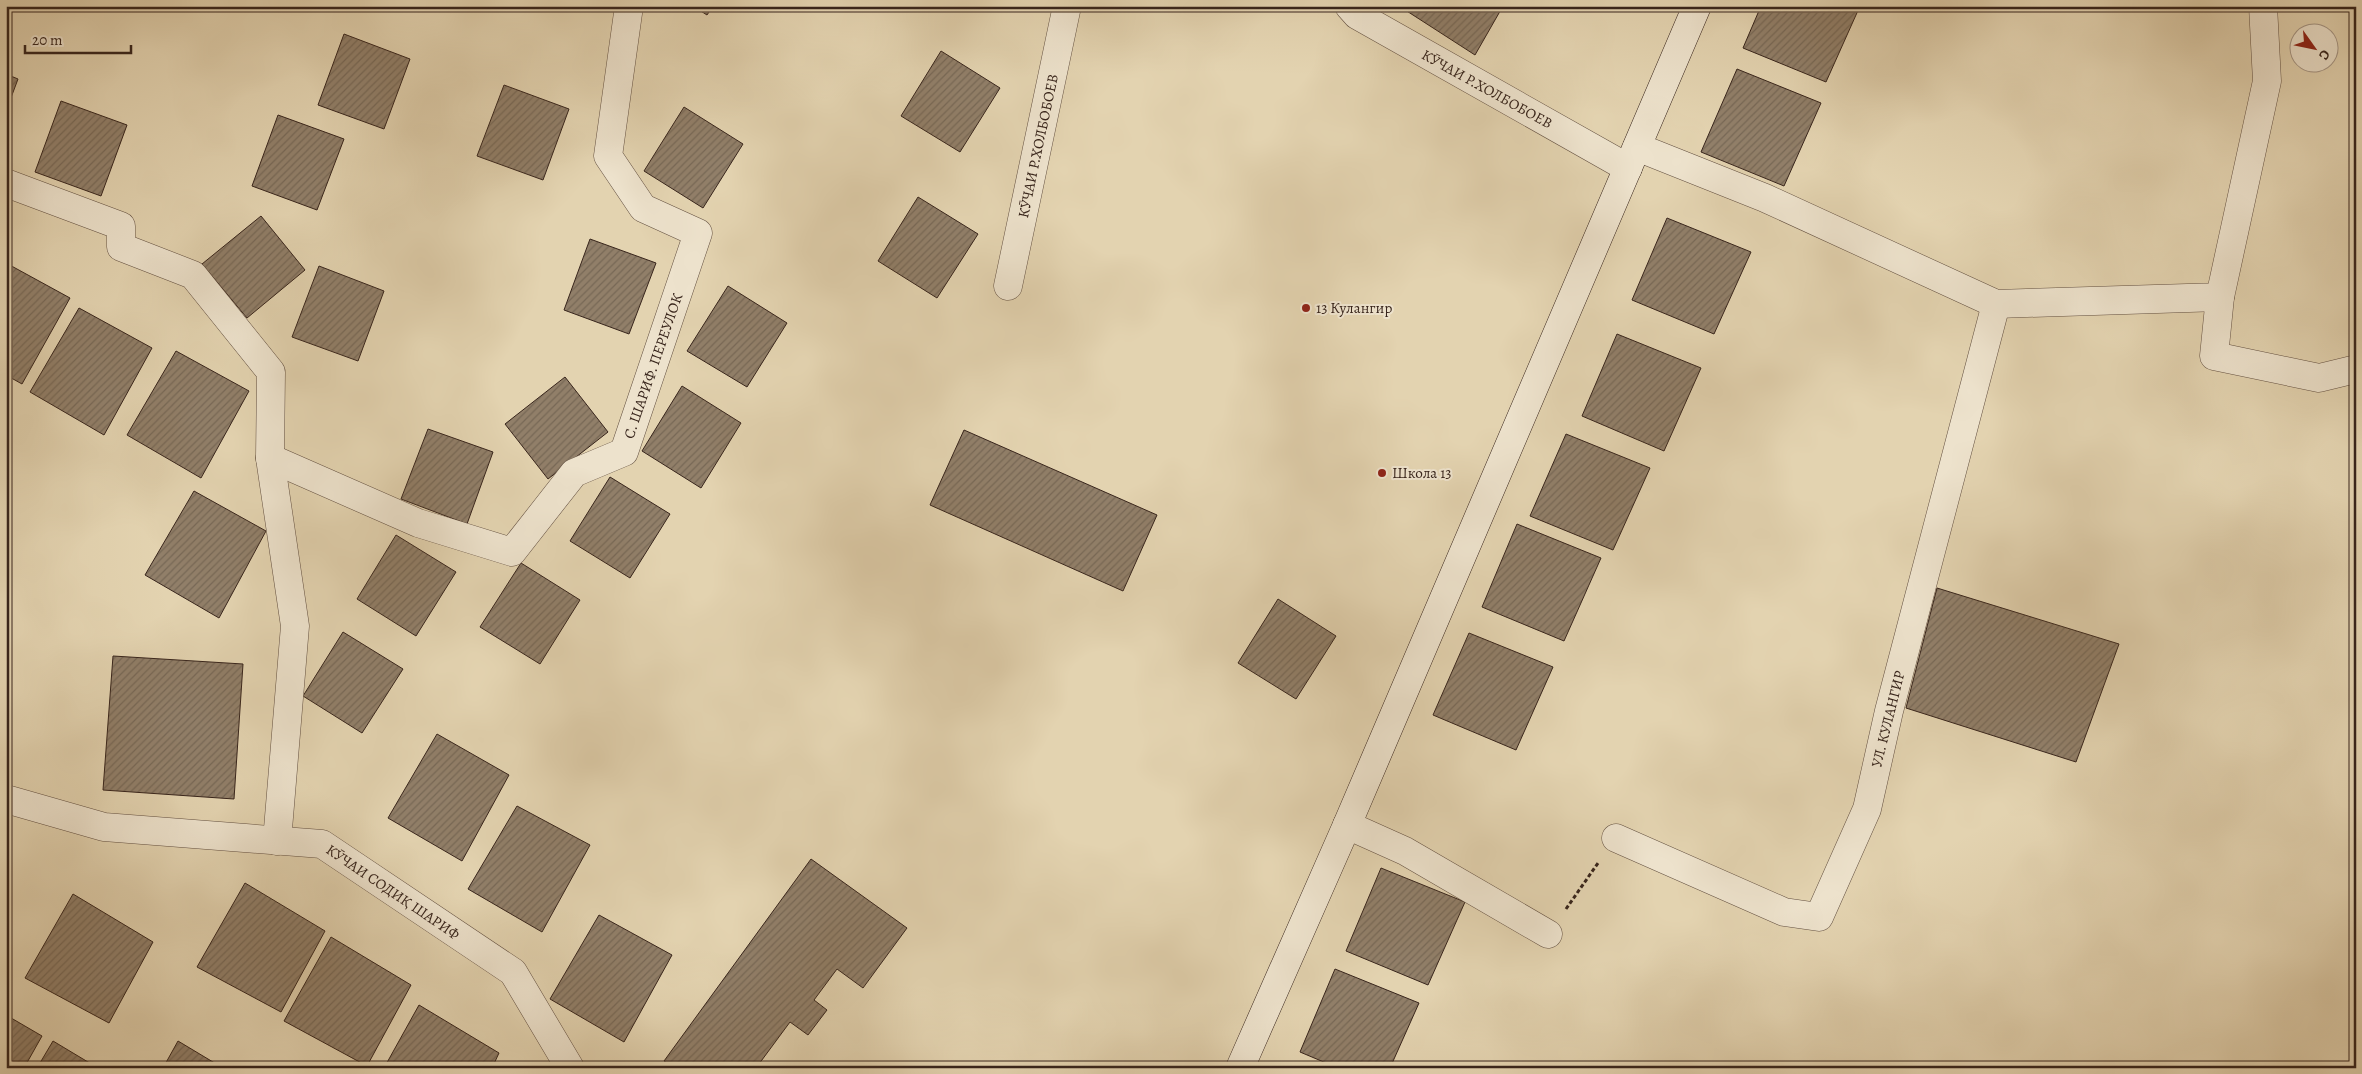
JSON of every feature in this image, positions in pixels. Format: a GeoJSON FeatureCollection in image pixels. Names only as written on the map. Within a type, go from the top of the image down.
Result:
{"type":"FeatureCollection","features":[{"type":"Feature","properties":{"kind":"street","name":"С. ШАРИФ. ПЕРЕУЛОК"},"geometry":{"type":"LineString","coordinates":[[270,458],[418,523],[512,552],[574,473],[624,452],[698,233],[643,208],[608,156],[629,6]]}},
{"type":"Feature","properties":{"kind":"street","name":"КӮЧАИ Р.ХОЛБОБОЕВ"},"geometry":{"type":"LineString","coordinates":[[1008,286],[1067,6]]}},
{"type":"Feature","properties":{"kind":"street","name":"КӮЧАИ Р.ХОЛБОБОЕВ"},"geometry":{"type":"LineString","coordinates":[[1349,6],[1357,15],[1632,157],[1765,198],[1996,304]]}},
{"type":"Feature","properties":{"kind":"street"},"geometry":{"type":"LineString","coordinates":[[1240,1068],[1347,824],[1697,6]]}},
{"type":"Feature","properties":{"kind":"street"},"geometry":{"type":"LineString","coordinates":[[2263,6],[2267,81],[2220,297],[2214,356],[2319,378],[2356,369]]}},
{"type":"Feature","properties":{"kind":"street"},"geometry":{"type":"LineString","coordinates":[[6,183],[121,226],[121,247],[193,275],[271,372],[270,458],[295,626],[277,841]]}},
{"type":"Feature","properties":{"kind":"street"},"geometry":{"type":"LineString","coordinates":[[1996,304],[2220,297]]}},
{"type":"Feature","properties":{"kind":"street","name":"УЛ. КУЛАНГИР"},"geometry":{"type":"LineString","coordinates":[[1616,838],[1784,912],[1819,917],[1867,809],[1889,711],[1996,304]]}},
{"type":"Feature","properties":{"kind":"street","name":"КӮЧАИ СОДИҚ ШАРИФ"},"geometry":{"type":"LineString","coordinates":[[6,800],[104,827],[322,844],[513,972],[570,1068]]}},
{"type":"Feature","properties":{"kind":"street"},"geometry":{"type":"LineString","coordinates":[[1347,824],[1405,851],[1548,934]]}},
{"type":"Feature","properties":{"kind":"path"},"geometry":{"type":"LineString","coordinates":[[1548,934],[1616,838]]}},
{"type":"Feature","properties":{"kind":"building"},"geometry":{"type":"Polygon","coordinates":[[[693,6],[713,6],[707,15],[693,6]]]}},
{"type":"Feature","properties":{"kind":"building"},"geometry":{"type":"Polygon","coordinates":[[[1399,6],[1503,6],[1475,55],[1399,6]]]}},
{"type":"Feature","properties":{"kind":"building"},"geometry":{"type":"Polygon","coordinates":[[[1761,6],[1860,6],[1826,82],[1743,48],[1761,6]]]}},
{"type":"Feature","properties":{"kind":"building"},"geometry":{"type":"Polygon","coordinates":[[[344,34],[410,59],[384,129],[318,105],[344,34]]]}},
{"type":"Feature","properties":{"kind":"building"},"geometry":{"type":"Polygon","coordinates":[[[941,51],[1000,88],[960,152],[901,116],[941,51]]]}},
{"type":"Feature","properties":{"kind":"building"},"geometry":{"type":"Polygon","coordinates":[[[1737,69],[1821,103],[1784,186],[1701,152],[1737,69]]]}},
{"type":"Feature","properties":{"kind":"building"},"geometry":{"type":"Polygon","coordinates":[[[6,74],[18,79],[6,111],[6,74]]]}},
{"type":"Feature","properties":{"kind":"building"},"geometry":{"type":"Polygon","coordinates":[[[504,85],[569,109],[543,180],[477,156],[504,85]]]}},
{"type":"Feature","properties":{"kind":"building"},"geometry":{"type":"Polygon","coordinates":[[[61,101],[127,125],[101,196],[35,172],[61,101]]]}},
{"type":"Feature","properties":{"kind":"building"},"geometry":{"type":"Polygon","coordinates":[[[684,107],[743,144],[703,208],[644,171],[684,107]]]}},
{"type":"Feature","properties":{"kind":"building"},"geometry":{"type":"Polygon","coordinates":[[[278,115],[344,139],[317,210],[252,186],[278,115]]]}},
{"type":"Feature","properties":{"kind":"building"},"geometry":{"type":"Polygon","coordinates":[[[918,197],[978,234],[937,298],[878,261],[918,197]]]}},
{"type":"Feature","properties":{"kind":"building"},"geometry":{"type":"Polygon","coordinates":[[[261,216],[305,270],[247,318],[202,264],[261,216]]]}},
{"type":"Feature","properties":{"kind":"building"},"geometry":{"type":"Polygon","coordinates":[[[1667,218],[1751,252],[1714,334],[1632,300],[1667,218]]]}},
{"type":"Feature","properties":{"kind":"building"},"geometry":{"type":"Polygon","coordinates":[[[590,239],[656,263],[629,334],[564,310],[590,239]]]}},
{"type":"Feature","properties":{"kind":"building"},"geometry":{"type":"Polygon","coordinates":[[[6,263],[70,298],[22,384],[6,375],[6,263]]]}},
{"type":"Feature","properties":{"kind":"building"},"geometry":{"type":"Polygon","coordinates":[[[319,266],[384,291],[358,361],[292,337],[319,266]]]}},
{"type":"Feature","properties":{"kind":"building"},"geometry":{"type":"Polygon","coordinates":[[[728,286],[787,323],[747,387],[687,351],[728,286]]]}},
{"type":"Feature","properties":{"kind":"building"},"geometry":{"type":"Polygon","coordinates":[[[79,308],[152,348],[104,435],[30,392],[79,308]]]}},
{"type":"Feature","properties":{"kind":"building"},"geometry":{"type":"Polygon","coordinates":[[[1617,334],[1701,368],[1664,451],[1582,416],[1617,334]]]}},
{"type":"Feature","properties":{"kind":"building"},"geometry":{"type":"Polygon","coordinates":[[[176,351],[249,391],[201,478],[127,435],[176,351]]]}},
{"type":"Feature","properties":{"kind":"building"},"geometry":{"type":"Polygon","coordinates":[[[565,377],[608,432],[548,479],[505,424],[565,377]]]}},
{"type":"Feature","properties":{"kind":"building"},"geometry":{"type":"Polygon","coordinates":[[[682,386],[741,423],[701,488],[642,451],[682,386]]]}},
{"type":"Feature","properties":{"kind":"building"},"geometry":{"type":"Polygon","coordinates":[[[428,429],[493,452],[467,524],[401,499],[428,429]]]}},
{"type":"Feature","properties":{"kind":"building"},"geometry":{"type":"Polygon","coordinates":[[[964,430],[1157,515],[1123,591],[930,505],[964,430]]]}},
{"type":"Feature","properties":{"kind":"building"},"geometry":{"type":"Polygon","coordinates":[[[1566,434],[1650,468],[1613,550],[1530,516],[1566,434]]]}},
{"type":"Feature","properties":{"kind":"building"},"geometry":{"type":"Polygon","coordinates":[[[610,477],[670,514],[630,578],[570,541],[610,477]]]}},
{"type":"Feature","properties":{"kind":"building"},"geometry":{"type":"Polygon","coordinates":[[[194,491],[266,531],[219,618],[145,575],[194,491]]]}},
{"type":"Feature","properties":{"kind":"building"},"geometry":{"type":"Polygon","coordinates":[[[1517,524],[1601,558],[1564,641],[1482,607],[1517,524]]]}},
{"type":"Feature","properties":{"kind":"building"},"geometry":{"type":"Polygon","coordinates":[[[396,535],[456,572],[416,636],[357,599],[396,535]]]}},
{"type":"Feature","properties":{"kind":"building"},"geometry":{"type":"Polygon","coordinates":[[[521,563],[580,600],[540,664],[480,627],[521,563]]]}},
{"type":"Feature","properties":{"kind":"building"},"geometry":{"type":"Polygon","coordinates":[[[1937,588],[2119,644],[2076,762],[1906,708],[1937,588]]]}},
{"type":"Feature","properties":{"kind":"building"},"geometry":{"type":"Polygon","coordinates":[[[1278,599],[1336,636],[1296,699],[1238,663],[1278,599]]]}},
{"type":"Feature","properties":{"kind":"building"},"geometry":{"type":"Polygon","coordinates":[[[343,632],[403,669],[362,733],[303,696],[343,632]]]}},
{"type":"Feature","properties":{"kind":"building"},"geometry":{"type":"Polygon","coordinates":[[[1469,633],[1553,667],[1516,750],[1433,715],[1469,633]]]}},
{"type":"Feature","properties":{"kind":"building"},"geometry":{"type":"Polygon","coordinates":[[[113,656],[243,664],[234,799],[103,790],[113,656]]]}},
{"type":"Feature","properties":{"kind":"building"},"geometry":{"type":"Polygon","coordinates":[[[437,734],[509,775],[462,861],[388,818],[437,734]]]}},
{"type":"Feature","properties":{"kind":"building"},"geometry":{"type":"Polygon","coordinates":[[[517,806],[590,845],[542,932],[468,889],[517,806]]]}},
{"type":"Feature","properties":{"kind":"building"},"geometry":{"type":"Polygon","coordinates":[[[811,859],[907,928],[863,988],[837,969],[814,1000],[827,1010],[808,1035],[790,1022],[756,1068],[674,1068],[664,1061],[811,859]]]}},
{"type":"Feature","properties":{"kind":"building"},"geometry":{"type":"Polygon","coordinates":[[[1381,868],[1465,902],[1428,985],[1346,951],[1381,868]]]}},
{"type":"Feature","properties":{"kind":"building"},"geometry":{"type":"Polygon","coordinates":[[[245,883],[325,931],[281,1012],[197,967],[245,883]]]}},
{"type":"Feature","properties":{"kind":"building"},"geometry":{"type":"Polygon","coordinates":[[[73,894],[153,942],[109,1023],[25,978],[73,894]]]}},
{"type":"Feature","properties":{"kind":"building"},"geometry":{"type":"Polygon","coordinates":[[[599,915],[672,955],[624,1042],[550,999],[599,915]]]}},
{"type":"Feature","properties":{"kind":"building"},"geometry":{"type":"Polygon","coordinates":[[[331,937],[411,985],[367,1066],[284,1021],[331,937]]]}},
{"type":"Feature","properties":{"kind":"building"},"geometry":{"type":"Polygon","coordinates":[[[1335,969],[1419,1003],[1390,1068],[1338,1068],[1300,1052],[1335,969]]]}},
{"type":"Feature","properties":{"kind":"building"},"geometry":{"type":"Polygon","coordinates":[[[419,1005],[499,1053],[492,1068],[384,1068],[419,1005]]]}},
{"type":"Feature","properties":{"kind":"building"},"geometry":{"type":"Polygon","coordinates":[[[6,1015],[42,1036],[24,1068],[6,1068],[6,1015]]]}},
{"type":"Feature","properties":{"kind":"building"},"geometry":{"type":"Polygon","coordinates":[[[53,1041],[98,1068],[37,1068],[53,1041]]]}},
{"type":"Feature","properties":{"kind":"building"},"geometry":{"type":"Polygon","coordinates":[[[178,1041],[223,1068],[163,1068],[178,1041]]]}},
{"type":"Feature","properties":{"kind":"place","name":"13 Кулангир"},"geometry":{"type":"Point","coordinates":[1306,308]}},
{"type":"Feature","properties":{"kind":"place","name":"Школа 13"},"geometry":{"type":"Point","coordinates":[1382,473]}}]}
